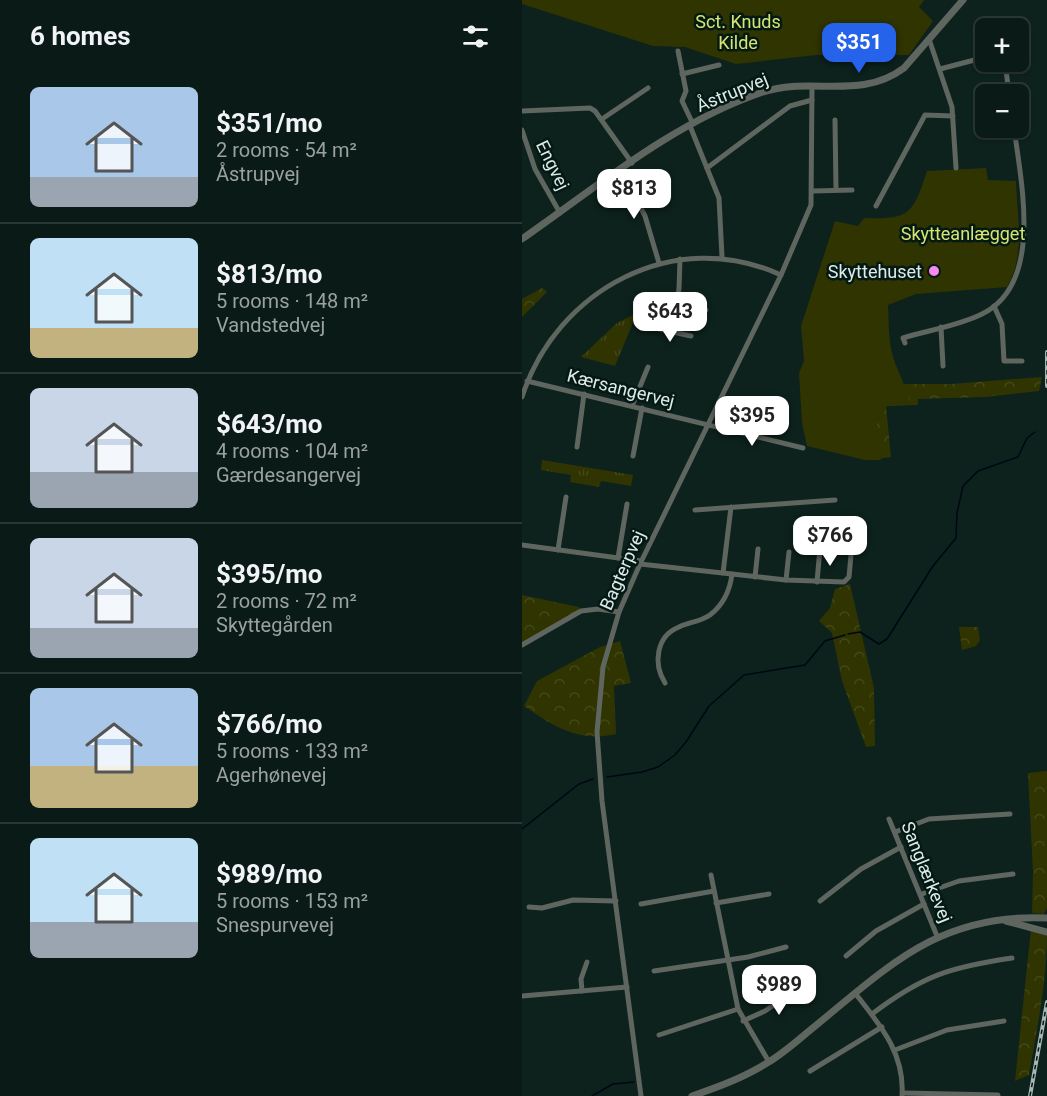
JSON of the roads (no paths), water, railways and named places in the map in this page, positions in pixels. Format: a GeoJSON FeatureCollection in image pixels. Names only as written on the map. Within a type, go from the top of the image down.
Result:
{"type":"FeatureCollection","features":[{"type":"Feature","properties":{"kind":"street","name":"Åstrupvej"},"geometry":{"type":"LineString","coordinates":[[522,239],[691,125],[733,104],[782,87],[861,87],[882,82],[904,69],[963,0]]}},
{"type":"Feature","properties":{"kind":"street"},"geometry":{"type":"LineString","coordinates":[[929,39],[953,116],[956,168]]}},
{"type":"Feature","properties":{"kind":"street","name":"Åstrupvej"},"geometry":{"type":"LineString","coordinates":[[678,51],[686,91],[682,101],[691,125]]}},
{"type":"Feature","properties":{"kind":"street"},"geometry":{"type":"LineString","coordinates":[[940,69],[975,60]]}},
{"type":"Feature","properties":{"kind":"street","name":"Åstrupvej"},"geometry":{"type":"LineString","coordinates":[[682,74],[719,65]]}},
{"type":"Feature","properties":{"kind":"street","name":"Bagterpvej"},"geometry":{"type":"LineString","coordinates":[[641,1096],[601,792],[597,732],[603,667],[619,612],[640,562],[781,275],[811,205],[813,190],[812,86]]}},
{"type":"Feature","properties":{"kind":"street"},"geometry":{"type":"LineString","coordinates":[[602,119],[648,88]]}},
{"type":"Feature","properties":{"kind":"street"},"geometry":{"type":"LineString","coordinates":[[707,168],[790,106],[812,100]]}},
{"type":"Feature","properties":{"kind":"street"},"geometry":{"type":"LineString","coordinates":[[522,111],[583,107],[595,111],[632,164]]}},
{"type":"Feature","properties":{"kind":"street"},"geometry":{"type":"LineString","coordinates":[[876,206],[925,115],[953,116]]}},
{"type":"Feature","properties":{"kind":"street"},"geometry":{"type":"LineString","coordinates":[[835,120],[836,190]]}},
{"type":"Feature","properties":{"kind":"street"},"geometry":{"type":"LineString","coordinates":[[691,125],[719,198],[722,257]]}},
{"type":"Feature","properties":{"kind":"street","name":"Engvej"},"geometry":{"type":"LineString","coordinates":[[522,130],[534,169],[560,213]]}},
{"type":"Feature","properties":{"kind":"street"},"geometry":{"type":"LineString","coordinates":[[905,343],[903,338],[972,318],[994,306],[1015,281],[1022,260],[1021,192],[1015,138]]}},
{"type":"Feature","properties":{"kind":"street"},"geometry":{"type":"LineString","coordinates":[[621,171],[645,216],[659,263]]}},
{"type":"Feature","properties":{"kind":"street"},"geometry":{"type":"LineString","coordinates":[[813,190],[852,190]]}},
{"type":"Feature","properties":{"kind":"street"},"geometry":{"type":"LineString","coordinates":[[522,397],[527,381],[547,344],[574,312],[608,288],[659,263],[680,259],[722,257],[749,262],[781,275]]}},
{"type":"Feature","properties":{"kind":"street"},"geometry":{"type":"LineString","coordinates":[[670,332],[676,305],[680,259]]}},
{"type":"Feature","properties":{"kind":"street"},"geometry":{"type":"LineString","coordinates":[[676,305],[706,310]]}},
{"type":"Feature","properties":{"kind":"street"},"geometry":{"type":"LineString","coordinates":[[994,306],[1002,324],[1004,362],[1022,361]]}},
{"type":"Feature","properties":{"kind":"street"},"geometry":{"type":"LineString","coordinates":[[941,327],[944,366]]}},
{"type":"Feature","properties":{"kind":"street"},"geometry":{"type":"LineString","coordinates":[[655,328],[691,336]]}},
{"type":"Feature","properties":{"kind":"street"},"geometry":{"type":"LineString","coordinates":[[632,406],[648,367]]}},
{"type":"Feature","properties":{"kind":"street","name":"Kærsangervej"},"geometry":{"type":"LineString","coordinates":[[527,381],[803,448]]}},
{"type":"Feature","properties":{"kind":"street"},"geometry":{"type":"LineString","coordinates":[[577,447],[584,394]]}},
{"type":"Feature","properties":{"kind":"street"},"geometry":{"type":"LineString","coordinates":[[633,456],[642,408]]}},
{"type":"Feature","properties":{"kind":"street"},"geometry":{"type":"LineString","coordinates":[[558,550],[566,496]]}},
{"type":"Feature","properties":{"kind":"street"},"geometry":{"type":"LineString","coordinates":[[695,510],[835,500]]}},
{"type":"Feature","properties":{"kind":"street"},"geometry":{"type":"LineString","coordinates":[[618,558],[627,504]]}},
{"type":"Feature","properties":{"kind":"street"},"geometry":{"type":"LineString","coordinates":[[723,573],[731,507]]}},
{"type":"Feature","properties":{"kind":"street"},"geometry":{"type":"LineString","coordinates":[[522,546],[755,577],[817,582],[847,581],[852,544]]}},
{"type":"Feature","properties":{"kind":"street"},"geometry":{"type":"LineString","coordinates":[[817,582],[820,548]]}},
{"type":"Feature","properties":{"kind":"street"},"geometry":{"type":"LineString","coordinates":[[755,577],[758,549]]}},
{"type":"Feature","properties":{"kind":"street"},"geometry":{"type":"LineString","coordinates":[[786,580],[789,552]]}},
{"type":"Feature","properties":{"kind":"street"},"geometry":{"type":"LineString","coordinates":[[665,683],[657,662],[663,641],[673,630],[703,619],[717,608],[728,592],[732,574]]}},
{"type":"Feature","properties":{"kind":"street"},"geometry":{"type":"LineString","coordinates":[[522,645],[581,611],[598,609],[619,612]]}},
{"type":"Feature","properties":{"kind":"street"},"geometry":{"type":"LineString","coordinates":[[895,832],[929,819],[1010,814]]}},
{"type":"Feature","properties":{"kind":"street","name":"Sanglærkevej"},"geometry":{"type":"LineString","coordinates":[[889,819],[922,894],[937,936]]}},
{"type":"Feature","properties":{"kind":"street"},"geometry":{"type":"LineString","coordinates":[[819,901],[861,869],[901,847]]}},
{"type":"Feature","properties":{"kind":"street"},"geometry":{"type":"LineString","coordinates":[[922,894],[957,882],[1013,874]]}},
{"type":"Feature","properties":{"kind":"street"},"geometry":{"type":"LineString","coordinates":[[711,875],[738,1009],[769,1062]]}},
{"type":"Feature","properties":{"kind":"street"},"geometry":{"type":"LineString","coordinates":[[642,904],[714,891]]}},
{"type":"Feature","properties":{"kind":"street"},"geometry":{"type":"LineString","coordinates":[[716,903],[769,894]]}},
{"type":"Feature","properties":{"kind":"street"},"geometry":{"type":"LineString","coordinates":[[530,907],[542,908],[573,900],[616,901]]}},
{"type":"Feature","properties":{"kind":"street"},"geometry":{"type":"LineString","coordinates":[[846,956],[876,931],[924,904]]}},
{"type":"Feature","properties":{"kind":"street"},"geometry":{"type":"LineString","coordinates":[[692,1096],[727,1084],[769,1062],[894,962],[937,936],[974,923],[1044,918]]}},
{"type":"Feature","properties":{"kind":"street"},"geometry":{"type":"LineString","coordinates":[[993,920],[1016,922],[1044,931]]}},
{"type":"Feature","properties":{"kind":"street"},"geometry":{"type":"LineString","coordinates":[[654,971],[727,961],[786,947]]}},
{"type":"Feature","properties":{"kind":"street"},"geometry":{"type":"LineString","coordinates":[[872,1014],[900,992],[935,974],[968,964],[1012,958]]}},
{"type":"Feature","properties":{"kind":"street"},"geometry":{"type":"LineString","coordinates":[[582,991],[581,979],[587,962]]}},
{"type":"Feature","properties":{"kind":"street"},"geometry":{"type":"LineString","coordinates":[[522,996],[627,987]]}},
{"type":"Feature","properties":{"kind":"street"},"geometry":{"type":"LineString","coordinates":[[743,1021],[765,1011],[800,987]]}},
{"type":"Feature","properties":{"kind":"street"},"geometry":{"type":"LineString","coordinates":[[855,993],[896,1050],[902,1074],[903,1095],[998,1095]]}},
{"type":"Feature","properties":{"kind":"street"},"geometry":{"type":"LineString","coordinates":[[659,1035],[738,1009]]}},
{"type":"Feature","properties":{"kind":"street"},"geometry":{"type":"LineString","coordinates":[[896,1050],[947,1030],[1004,1022]]}},
{"type":"Feature","properties":{"kind":"street"},"geometry":{"type":"LineString","coordinates":[[810,1071],[882,1028]]}},
{"type":"Feature","properties":{"kind":"waterway"},"geometry":{"type":"LineString","coordinates":[[848,634],[860,632],[879,644],[887,639],[933,566],[956,538],[957,513],[963,486],[978,471],[1018,457],[1027,438],[1035,432]]}},
{"type":"Feature","properties":{"kind":"waterway"},"geometry":{"type":"LineString","coordinates":[[607,777],[642,772],[658,767],[675,755],[686,742],[709,706],[744,675],[805,665],[825,641],[845,635]]}},
{"type":"Feature","properties":{"kind":"waterway"},"geometry":{"type":"LineString","coordinates":[[522,829],[579,784],[593,779]]}},
{"type":"Feature","properties":{"kind":"waterway"},"geometry":{"type":"LineString","coordinates":[[592,1096],[613,1084],[634,1082]]}},
{"type":"Feature","properties":{"kind":"railway"},"geometry":{"type":"LineString","coordinates":[[1047,352],[1047,386]]}},
{"type":"Feature","properties":{"kind":"railway"},"geometry":{"type":"LineString","coordinates":[[1030,1096],[1047,1002]]}},
{"type":"Feature","properties":{"kind":"place","name":"Skyttehuset"},"geometry":{"type":"Point","coordinates":[934,271]}},
{"type":"Feature","properties":{"kind":"park label","name":"Sct. Knuds Kilde"},"geometry":{"type":"Point","coordinates":[738,31]}},
{"type":"Feature","properties":{"kind":"park label","name":"Skytteanlægget"},"geometry":{"type":"Point","coordinates":[963,233]}}]}
